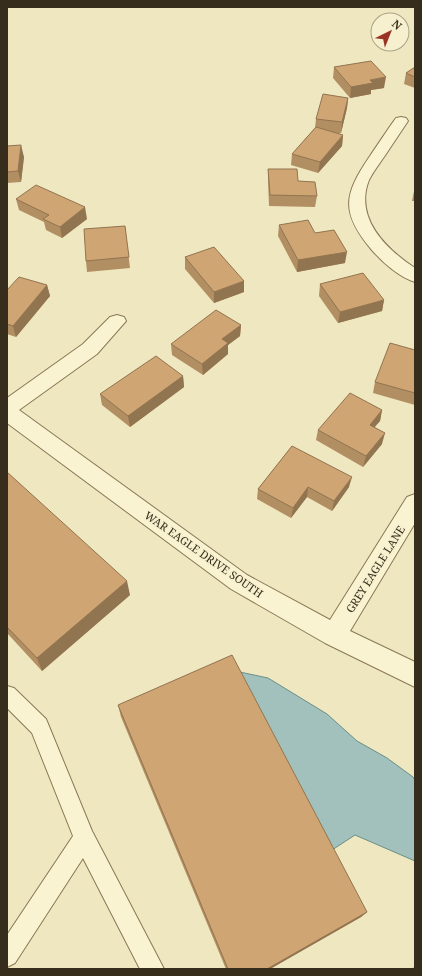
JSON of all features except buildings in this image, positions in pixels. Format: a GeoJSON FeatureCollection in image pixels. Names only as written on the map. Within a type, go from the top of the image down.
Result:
{"type":"FeatureCollection","features":[{"type":"Feature","properties":{"kind":"street"},"geometry":{"type":"LineString","coordinates":[[401,121],[360,182],[357,198],[359,215],[366,232],[379,249],[398,266],[415,276]]}},
{"type":"Feature","properties":{"kind":"street"},"geometry":{"type":"LineString","coordinates":[[7,408],[90,350],[117,321]]}},
{"type":"Feature","properties":{"kind":"street","name":"WAR EAGLE DRIVE SOUTH"},"geometry":{"type":"LineString","coordinates":[[7,412],[239,582],[334,635],[415,675]]}},
{"type":"Feature","properties":{"kind":"street","name":"GREY EAGLE LANE"},"geometry":{"type":"LineString","coordinates":[[334,635],[415,503]]}},
{"type":"Feature","properties":{"kind":"lane"},"geometry":{"type":"LineString","coordinates":[[7,695],[39,726],[84,838],[152,969]]}},
{"type":"Feature","properties":{"kind":"lane"},"geometry":{"type":"LineString","coordinates":[[7,955],[84,838]]}},
{"type":"Feature","properties":{"kind":"water"},"geometry":{"type":"Polygon","coordinates":[[[235,671],[268,678],[327,714],[357,741],[387,758],[413,777],[415,780],[415,861],[355,835],[329,852],[235,671]]]}}]}
